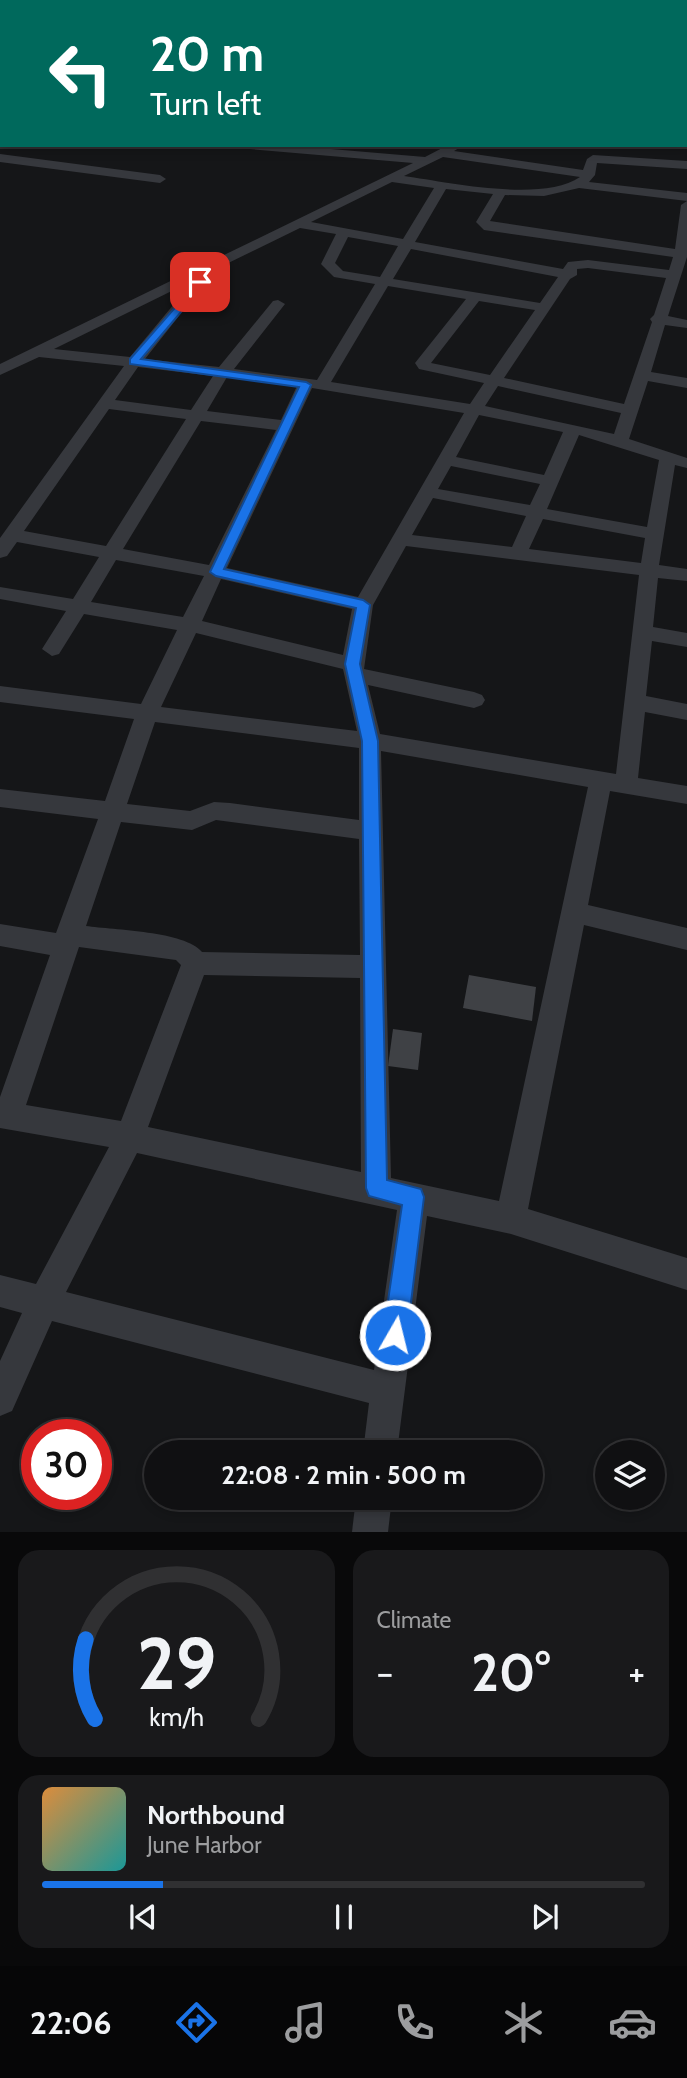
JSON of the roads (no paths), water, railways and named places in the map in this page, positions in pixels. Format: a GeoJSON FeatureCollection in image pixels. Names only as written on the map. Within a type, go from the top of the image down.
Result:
{"type":"FeatureCollection","features":[{"type":"Feature","properties":{"kind":"street"},"geometry":{"type":"LineString","coordinates":[[280,147],[387,151],[426,160]]}},
{"type":"Feature","properties":{"kind":"street"},"geometry":{"type":"LineString","coordinates":[[0,370],[454,147]]}},
{"type":"Feature","properties":{"kind":"street"},"geometry":{"type":"LineString","coordinates":[[442,153],[589,175]]}},
{"type":"Feature","properties":{"kind":"street"},"geometry":{"type":"LineString","coordinates":[[0,158],[37,158],[160,179]]}},
{"type":"Feature","properties":{"kind":"street"},"geometry":{"type":"LineString","coordinates":[[578,184],[589,175],[593,159],[687,165]]}},
{"type":"Feature","properties":{"kind":"street"},"geometry":{"type":"LineString","coordinates":[[389,178],[537,193],[578,184],[687,197]]}},
{"type":"Feature","properties":{"kind":"street"},"geometry":{"type":"LineString","coordinates":[[443,184],[385,282],[286,426],[146,715],[4,1115],[130,1136],[511,1219],[687,1274]]}},
{"type":"Feature","properties":{"kind":"street"},"geometry":{"type":"LineString","coordinates":[[501,191],[483,222],[489,227],[681,254]]}},
{"type":"Feature","properties":{"kind":"street"},"geometry":{"type":"LineString","coordinates":[[620,442],[657,319],[681,254],[687,205]]}},
{"type":"Feature","properties":{"kind":"street"},"geometry":{"type":"LineString","coordinates":[[296,223],[409,242],[570,275]]}},
{"type":"Feature","properties":{"kind":"street"},"geometry":{"type":"LineString","coordinates":[[344,231],[328,264],[332,270],[385,282],[546,308]]}},
{"type":"Feature","properties":{"kind":"street"},"geometry":{"type":"LineString","coordinates":[[0,552],[134,362],[217,263]]}},
{"type":"Feature","properties":{"kind":"street"},"geometry":{"type":"LineString","coordinates":[[376,1188],[370,741],[354,670],[363,605],[474,410],[570,275],[573,265],[673,275]]}},
{"type":"Feature","properties":{"kind":"street"},"geometry":{"type":"LineString","coordinates":[[475,297],[423,363],[431,369],[629,410]]}},
{"type":"Feature","properties":{"kind":"street"},"geometry":{"type":"LineString","coordinates":[[52,649],[222,373],[278,304]]}},
{"type":"Feature","properties":{"kind":"street"},"geometry":{"type":"LineString","coordinates":[[657,319],[687,324]]}},
{"type":"Feature","properties":{"kind":"street"},"geometry":{"type":"LineString","coordinates":[[0,356],[30,355],[134,362],[474,410],[573,429],[678,460],[655,534],[635,702],[574,912],[511,1219]]}},
{"type":"Feature","properties":{"kind":"street"},"geometry":{"type":"LineString","coordinates":[[640,375],[687,383]]}},
{"type":"Feature","properties":{"kind":"street"},"geometry":{"type":"LineString","coordinates":[[104,404],[286,426]]}},
{"type":"Feature","properties":{"kind":"street"},"geometry":{"type":"LineString","coordinates":[[518,554],[573,429]]}},
{"type":"Feature","properties":{"kind":"street"},"geometry":{"type":"LineString","coordinates":[[445,460],[550,481]]}},
{"type":"Feature","properties":{"kind":"street"},"geometry":{"type":"LineString","coordinates":[[427,492],[655,534]]}},
{"type":"Feature","properties":{"kind":"street"},"geometry":{"type":"LineString","coordinates":[[12,535],[216,572],[363,605]]}},
{"type":"Feature","properties":{"kind":"street"},"geometry":{"type":"LineString","coordinates":[[399,539],[687,575]]}},
{"type":"Feature","properties":{"kind":"street"},"geometry":{"type":"LineString","coordinates":[[0,593],[189,625],[474,700]]}},
{"type":"Feature","properties":{"kind":"street"},"geometry":{"type":"LineString","coordinates":[[642,632],[687,640]]}},
{"type":"Feature","properties":{"kind":"street"},"geometry":{"type":"LineString","coordinates":[[0,694],[146,715],[370,741],[687,795]]}},
{"type":"Feature","properties":{"kind":"street"},"geometry":{"type":"LineString","coordinates":[[635,702],[687,712]]}},
{"type":"Feature","properties":{"kind":"street"},"geometry":{"type":"LineString","coordinates":[[0,797],[111,813],[192,821],[214,811],[370,831]]}},
{"type":"Feature","properties":{"kind":"street"},"geometry":{"type":"LineString","coordinates":[[574,912],[687,939]]}},
{"type":"Feature","properties":{"kind":"street"},"geometry":{"type":"LineString","coordinates":[[0,935],[176,949],[187,953],[195,963]]}},
{"type":"Feature","properties":{"kind":"street"},"geometry":{"type":"LineString","coordinates":[[195,963],[372,967]]}},
{"type":"Feature","properties":{"kind":"street"},"geometry":{"type":"LineString","coordinates":[[0,1399],[43,1303],[130,1136],[195,963]]}},
{"type":"Feature","properties":{"kind":"street"},"geometry":{"type":"LineString","coordinates":[[382,1440],[414,1197]]}},
{"type":"Feature","properties":{"kind":"street"},"geometry":{"type":"LineString","coordinates":[[0,1291],[388,1391]]}},
{"type":"Feature","properties":{"kind":"street"},"geometry":{"type":"LineString","coordinates":[[370,1532],[373,1510]]}}]}
